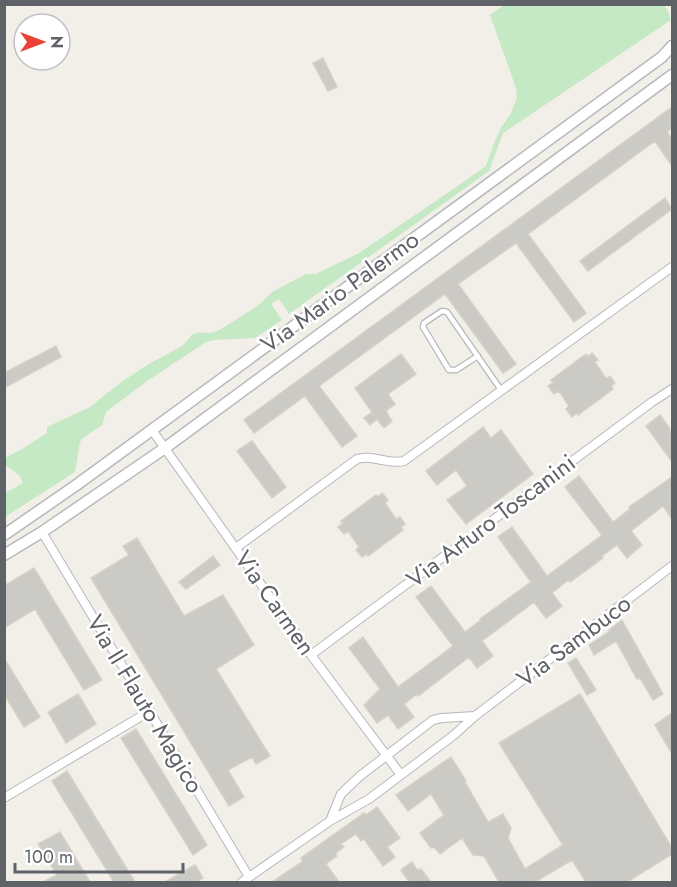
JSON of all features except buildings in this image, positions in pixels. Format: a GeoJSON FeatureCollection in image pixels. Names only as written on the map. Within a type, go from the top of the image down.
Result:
{"type":"FeatureCollection","features":[{"type":"Feature","properties":{"kind":"street","name":"Via Mario Palermo"},"geometry":{"type":"LineString","coordinates":[[4,535],[152,430],[644,70],[668,52],[672,46]]}},
{"type":"Feature","properties":{"kind":"street","name":"Via Mario Palermo"},"geometry":{"type":"LineString","coordinates":[[4,555],[42,532],[165,448],[672,75]]}},
{"type":"Feature","properties":{"kind":"street"},"geometry":{"type":"LineString","coordinates":[[236,548],[350,463],[364,457],[392,462],[404,461],[672,267]]}},
{"type":"Feature","properties":{"kind":"street","name":"Via Arturo Toscanini"},"geometry":{"type":"LineString","coordinates":[[311,655],[672,389]]}},
{"type":"Feature","properties":{"kind":"street","name":"Via Carmen"},"geometry":{"type":"LineString","coordinates":[[152,430],[311,655],[401,775]]}},
{"type":"Feature","properties":{"kind":"street","name":"Via Il Flauto Magico"},"geometry":{"type":"LineString","coordinates":[[42,532],[150,711],[245,880]]}},
{"type":"Feature","properties":{"kind":"street","name":"Via Sambuco"},"geometry":{"type":"LineString","coordinates":[[245,880],[330,820],[369,799],[672,566]]}},
{"type":"Feature","properties":{"kind":"street"},"geometry":{"type":"LineString","coordinates":[[4,798],[150,711]]}},
{"type":"Feature","properties":{"kind":"street","name":"Via Sambuco"},"geometry":{"type":"LineString","coordinates":[[330,820],[341,795],[360,776],[433,720],[475,716]]}},
{"type":"Feature","properties":{"kind":"lane"},"geometry":{"type":"LineString","coordinates":[[478,356],[451,371],[423,327],[424,323],[442,311],[446,311],[478,356],[501,390]]}},
{"type":"Feature","properties":{"kind":"green space"},"geometry":{"type":"Polygon","coordinates":[[[504,5],[664,5],[671,20],[503,133],[489,171],[289,314],[279,299],[271,304],[282,320],[255,338],[206,342],[147,381],[106,412],[102,425],[83,438],[80,442],[75,472],[5,517],[5,493],[23,483],[19,475],[5,465],[5,458],[47,433],[47,427],[90,407],[147,365],[182,346],[193,334],[218,331],[256,307],[272,292],[306,274],[316,274],[359,253],[486,166],[495,141],[517,97],[516,88],[490,15],[504,5]]]}}]}
